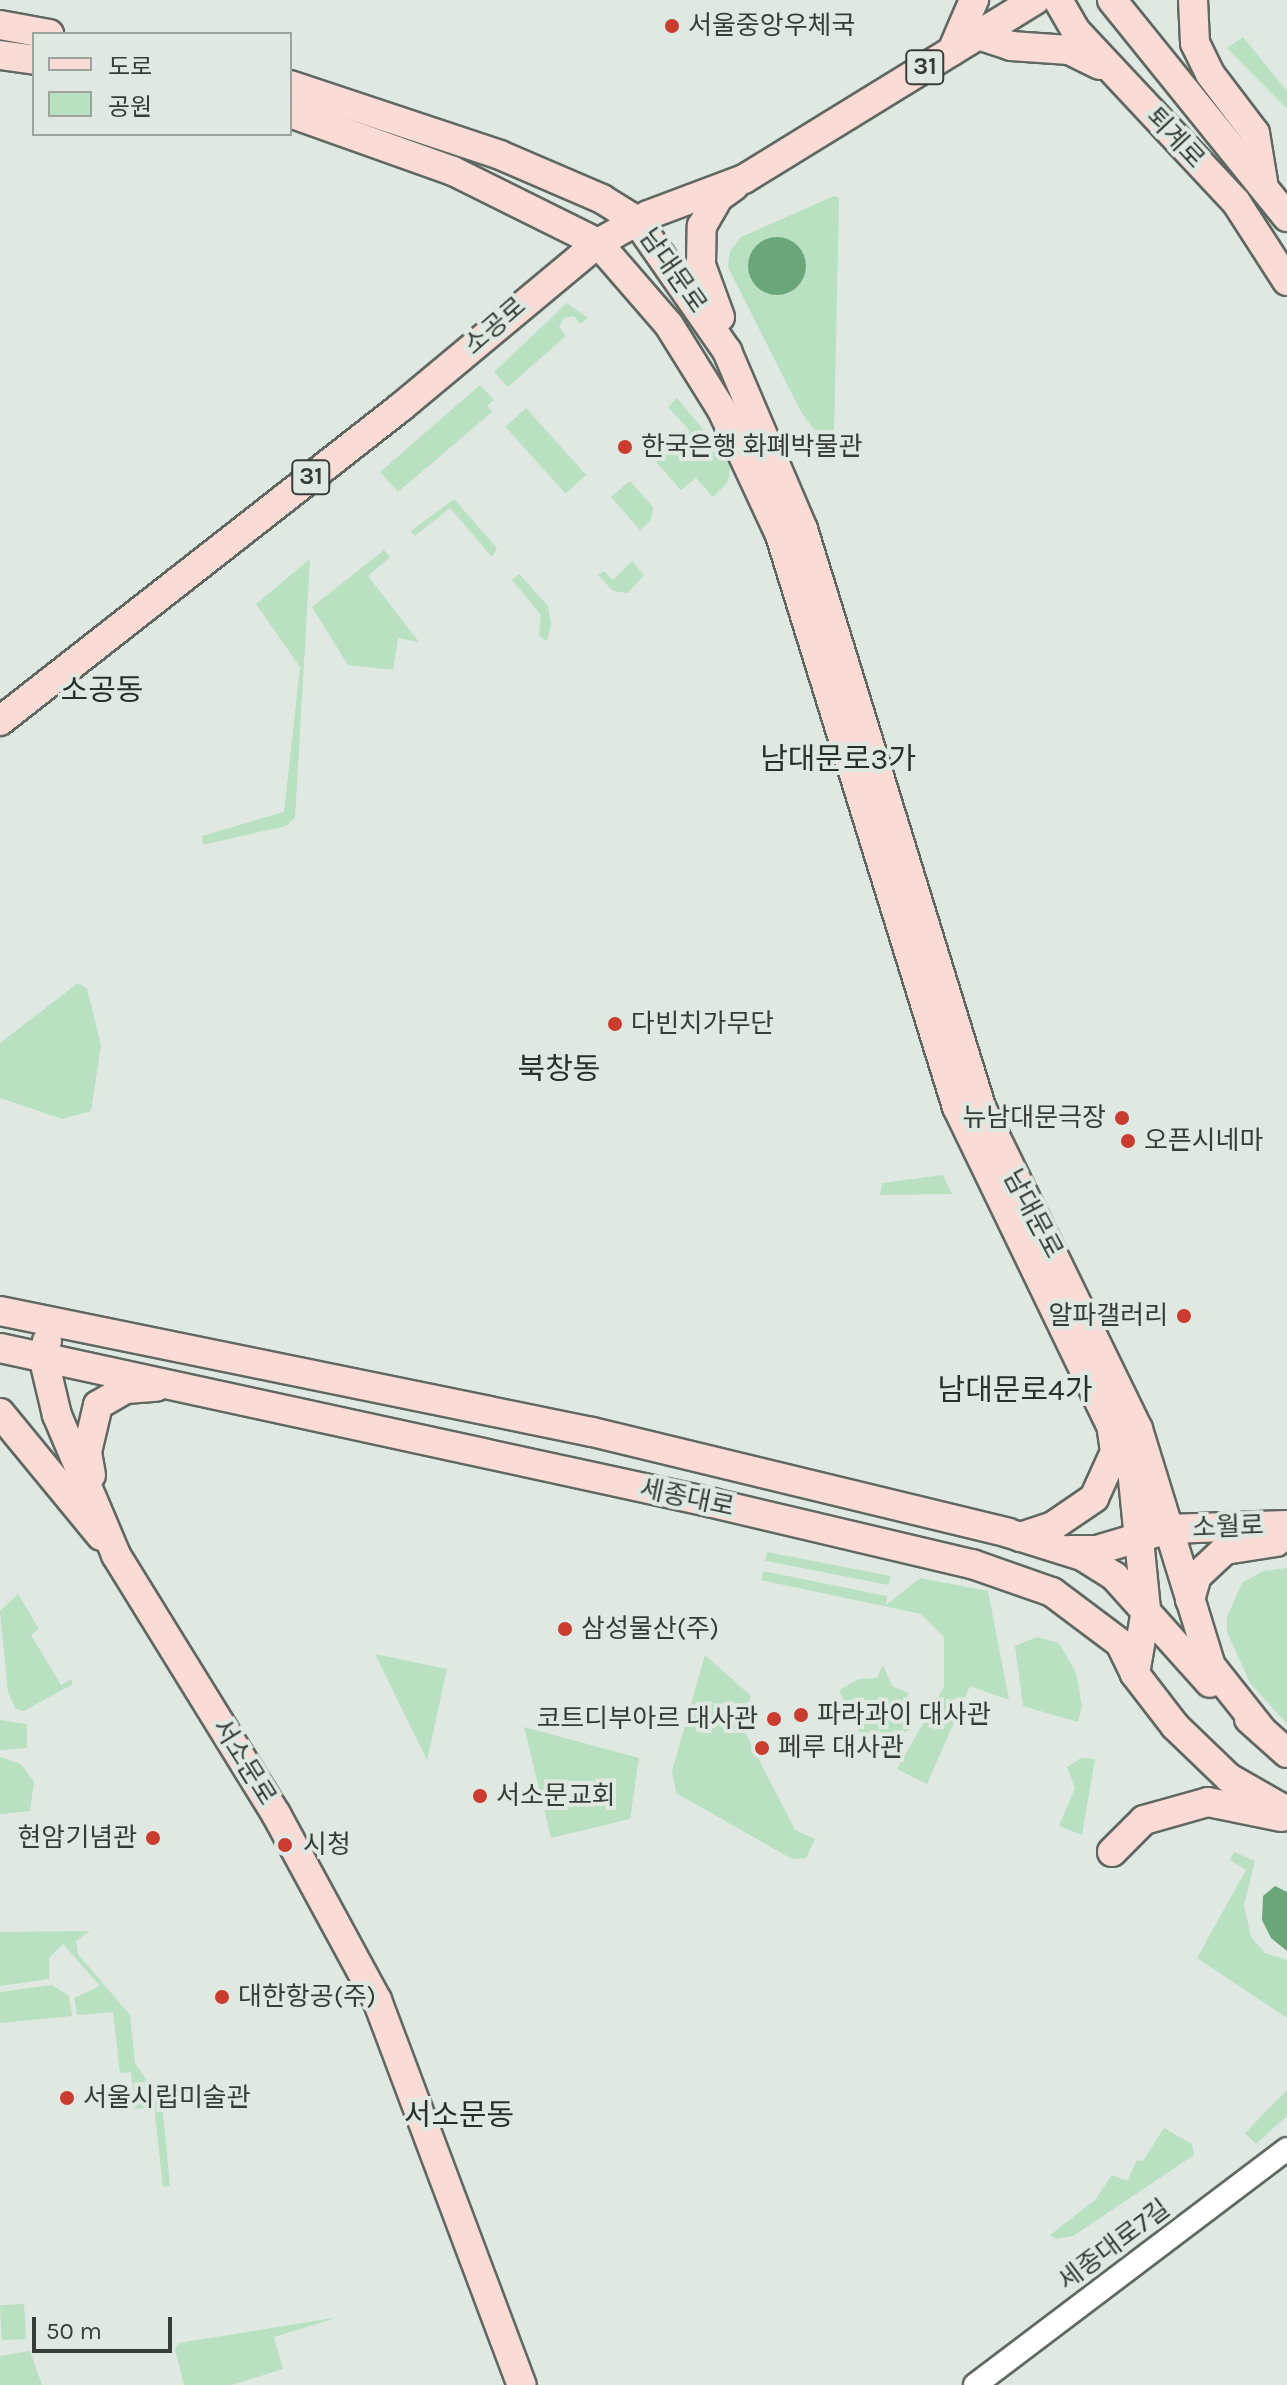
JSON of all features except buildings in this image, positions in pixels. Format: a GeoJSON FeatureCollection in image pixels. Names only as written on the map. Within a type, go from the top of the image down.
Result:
{"type":"FeatureCollection","features":[{"type":"Feature","properties":{"kind":"main road"},"geometry":{"type":"LineString","coordinates":[[952,51],[974,0]]}},
{"type":"Feature","properties":{"kind":"main road","name":"소공로"},"geometry":{"type":"LineString","coordinates":[[0,721],[401,407],[598,243],[636,220],[744,179],[1035,0]]}},
{"type":"Feature","properties":{"kind":"main road","name":"퇴계로"},"geometry":{"type":"LineString","coordinates":[[1058,0],[1076,31],[1236,202],[1287,281]]}},
{"type":"Feature","properties":{"kind":"main road","name":"퇴계로"},"geometry":{"type":"LineString","coordinates":[[1112,0],[1263,182],[1287,217]]}},
{"type":"Feature","properties":{"kind":"main road"},"geometry":{"type":"LineString","coordinates":[[1193,0],[1195,43],[1210,74],[1255,133],[1263,182]]}},
{"type":"Feature","properties":{"kind":"main road"},"geometry":{"type":"LineString","coordinates":[[0,25],[38,32]]}},
{"type":"Feature","properties":{"kind":"main road"},"geometry":{"type":"LineString","coordinates":[[978,35],[1011,46],[1077,53],[1127,87],[1130,64],[1151,60],[1188,106],[1207,115]]}},
{"type":"Feature","properties":{"kind":"main road"},"geometry":{"type":"LineString","coordinates":[[0,55],[32,60]]}},
{"type":"Feature","properties":{"kind":"main road","name":"남대문로"},"geometry":{"type":"LineString","coordinates":[[292,86],[500,155],[574,185],[636,220],[727,351],[784,476],[832,621],[837,681],[957,1107],[1132,1469],[1155,1533],[1190,1600],[1211,1666],[1261,1729]]}},
{"type":"Feature","properties":{"kind":"main road","name":"남대문로"},"geometry":{"type":"LineString","coordinates":[[292,114],[453,171],[598,243],[669,325],[704,377],[764,496],[801,609],[837,681],[981,1107],[1115,1373],[1156,1480],[1155,1533],[1135,1674]]}},
{"type":"Feature","properties":{"kind":"main road"},"geometry":{"type":"LineString","coordinates":[[727,351],[701,265],[702,226],[719,197],[744,179]]}},
{"type":"Feature","properties":{"kind":"main road","name":"세종대로"},"geometry":{"type":"LineString","coordinates":[[0,1311],[592,1432],[919,1510],[1082,1556],[1115,1577],[1217,1692],[1287,1753]]}},
{"type":"Feature","properties":{"kind":"main road","name":"서소문로"},"geometry":{"type":"LineString","coordinates":[[52,1320],[43,1356],[57,1415],[96,1500],[116,1555],[276,1814],[377,2000],[522,2385]]}},
{"type":"Feature","properties":{"kind":"main road","name":"세종대로"},"geometry":{"type":"LineString","coordinates":[[0,1348],[914,1550],[1052,1592],[1120,1643],[1135,1674],[1175,1726],[1229,1778],[1287,1811]]}},
{"type":"Feature","properties":{"kind":"main road"},"geometry":{"type":"LineString","coordinates":[[96,1500],[87,1452],[98,1405],[126,1389],[185,1387]]}},
{"type":"Feature","properties":{"kind":"main road"},"geometry":{"type":"LineString","coordinates":[[0,1413],[116,1555]]}},
{"type":"Feature","properties":{"kind":"main road"},"geometry":{"type":"LineString","coordinates":[[1020,1537],[1053,1526],[1094,1498],[1115,1452],[1111,1425]]}},
{"type":"Feature","properties":{"kind":"main road"},"geometry":{"type":"LineString","coordinates":[[914,1550],[932,1544],[939,1535],[938,1528],[919,1510]]}},
{"type":"Feature","properties":{"kind":"main road","name":"소월로"},"geometry":{"type":"LineString","coordinates":[[1057,1550],[1097,1550],[1155,1533],[1287,1525]]}},
{"type":"Feature","properties":{"kind":"main road","name":"소월로"},"geometry":{"type":"LineString","coordinates":[[1190,1600],[1197,1576],[1225,1550],[1287,1541]]}},
{"type":"Feature","properties":{"kind":"main road"},"geometry":{"type":"LineString","coordinates":[[1112,1852],[1144,1820],[1208,1802],[1287,1818]]}},
{"type":"Feature","properties":{"kind":"street","name":"세종대로7길"},"geometry":{"type":"LineString","coordinates":[[975,2385],[1287,2149]]}},
{"type":"Feature","properties":{"kind":"green space"},"geometry":{"type":"Polygon","coordinates":[[[1243,37],[1287,91],[1287,109],[1227,48],[1243,37]]]}},
{"type":"Feature","properties":{"kind":"green space"},"geometry":{"type":"Polygon","coordinates":[[[834,196],[839,198],[834,437],[815,431],[800,410],[728,267],[730,251],[741,237],[834,196]]]}},
{"type":"Feature","properties":{"kind":"green space"},"geometry":{"type":"Polygon","coordinates":[[[567,303],[588,318],[580,324],[574,316],[564,318],[559,327],[566,336],[508,387],[494,372],[567,303]]]}},
{"type":"Feature","properties":{"kind":"green space"},"geometry":{"type":"Polygon","coordinates":[[[480,385],[494,400],[487,406],[492,412],[398,492],[380,472],[480,385]]]}},
{"type":"Feature","properties":{"kind":"green space"},"geometry":{"type":"Polygon","coordinates":[[[677,398],[731,463],[728,482],[713,497],[696,478],[681,490],[654,460],[668,448],[677,456],[688,450],[682,436],[689,430],[668,407],[677,398]]]}},
{"type":"Feature","properties":{"kind":"green space"},"geometry":{"type":"Polygon","coordinates":[[[526,408],[586,475],[565,494],[505,427],[526,408]]]}},
{"type":"Feature","properties":{"kind":"green space"},"geometry":{"type":"Polygon","coordinates":[[[630,481],[653,507],[651,520],[640,530],[611,497],[630,481]]]}},
{"type":"Feature","properties":{"kind":"green space"},"geometry":{"type":"Polygon","coordinates":[[[454,499],[497,548],[492,557],[450,508],[415,536],[411,531],[454,499]]]}},
{"type":"Feature","properties":{"kind":"green space"},"geometry":{"type":"Polygon","coordinates":[[[384,550],[390,557],[368,576],[419,642],[398,638],[393,670],[348,665],[312,607],[384,550]]]}},
{"type":"Feature","properties":{"kind":"green space"},"geometry":{"type":"Polygon","coordinates":[[[310,559],[295,818],[286,826],[203,845],[202,836],[284,812],[300,667],[256,604],[310,559]]]}},
{"type":"Feature","properties":{"kind":"green space"},"geometry":{"type":"Polygon","coordinates":[[[632,561],[644,575],[628,593],[613,591],[598,575],[604,571],[613,580],[632,561]]]}},
{"type":"Feature","properties":{"kind":"green space"},"geometry":{"type":"Polygon","coordinates":[[[519,574],[548,606],[551,624],[547,641],[539,636],[541,615],[512,580],[519,574]]]}},
{"type":"Feature","properties":{"kind":"green space"},"geometry":{"type":"Polygon","coordinates":[[[78,983],[87,988],[101,1045],[91,1111],[62,1119],[0,1098],[0,1043],[78,983]]]}},
{"type":"Feature","properties":{"kind":"green space"},"geometry":{"type":"Polygon","coordinates":[[[943,1175],[952,1194],[880,1195],[882,1183],[943,1175]]]}},
{"type":"Feature","properties":{"kind":"green space"},"geometry":{"type":"Polygon","coordinates":[[[767,1552],[891,1576],[889,1585],[765,1561],[767,1552]]]}},
{"type":"Feature","properties":{"kind":"green space"},"geometry":{"type":"Polygon","coordinates":[[[1287,1568],[1287,1724],[1250,1683],[1227,1632],[1227,1617],[1242,1583],[1263,1571],[1287,1568]]]}},
{"type":"Feature","properties":{"kind":"green space"},"geometry":{"type":"Polygon","coordinates":[[[763,1571],[887,1596],[886,1605],[920,1578],[988,1591],[1009,1700],[970,1686],[927,1784],[897,1769],[944,1687],[944,1637],[921,1614],[761,1580],[763,1571]]]}},
{"type":"Feature","properties":{"kind":"green space"},"geometry":{"type":"Polygon","coordinates":[[[18,1594],[39,1629],[31,1635],[61,1685],[71,1679],[73,1684],[24,1711],[16,1709],[8,1693],[0,1611],[18,1594]]]}},
{"type":"Feature","properties":{"kind":"green space"},"geometry":{"type":"Polygon","coordinates":[[[1037,1637],[1059,1643],[1076,1673],[1082,1706],[1078,1722],[1023,1706],[1015,1646],[1037,1637]]]}},
{"type":"Feature","properties":{"kind":"green space"},"geometry":{"type":"Polygon","coordinates":[[[375,1654],[447,1669],[427,1760],[375,1654]]]}},
{"type":"Feature","properties":{"kind":"green space"},"geometry":{"type":"Polygon","coordinates":[[[705,1655],[751,1696],[744,1730],[795,1830],[815,1839],[806,1858],[792,1859],[676,1793],[672,1771],[705,1655]]]}},
{"type":"Feature","properties":{"kind":"green space"},"geometry":{"type":"Polygon","coordinates":[[[883,1665],[892,1686],[909,1693],[903,1711],[911,1729],[869,1752],[839,1690],[859,1679],[877,1678],[883,1665]]]}},
{"type":"Feature","properties":{"kind":"green space"},"geometry":{"type":"Polygon","coordinates":[[[0,1720],[27,1724],[27,1748],[0,1750],[0,1720]]]}},
{"type":"Feature","properties":{"kind":"green space"},"geometry":{"type":"Polygon","coordinates":[[[524,1727],[639,1758],[630,1819],[551,1838],[524,1727]]]}},
{"type":"Feature","properties":{"kind":"green space"},"geometry":{"type":"Polygon","coordinates":[[[0,1757],[21,1764],[34,1782],[30,1811],[0,1814],[0,1757]]]}},
{"type":"Feature","properties":{"kind":"green space"},"geometry":{"type":"Polygon","coordinates":[[[1081,1758],[1095,1759],[1082,1835],[1059,1826],[1075,1788],[1067,1767],[1081,1758]]]}},
{"type":"Feature","properties":{"kind":"green space"},"geometry":{"type":"Polygon","coordinates":[[[1234,1852],[1255,1861],[1244,1905],[1251,1937],[1265,1953],[1287,1960],[1287,2018],[1197,1958],[1246,1870],[1230,1860],[1234,1852]]]}},
{"type":"Feature","properties":{"kind":"green space"},"geometry":{"type":"Polygon","coordinates":[[[90,1931],[76,1941],[78,1954],[130,2015],[135,2063],[162,2103],[170,2186],[163,2187],[154,2107],[135,2109],[131,2072],[120,2073],[113,2012],[77,2015],[74,1998],[100,1986],[63,1944],[49,1958],[49,1979],[0,1986],[0,1932],[90,1931]]]}},
{"type":"Feature","properties":{"kind":"green space"},"geometry":{"type":"Polygon","coordinates":[[[52,1985],[69,1996],[72,2016],[0,2023],[0,1992],[52,1985]]]}},
{"type":"Feature","properties":{"kind":"green space"},"geometry":{"type":"Polygon","coordinates":[[[1287,2090],[1287,2116],[1256,2144],[1245,2133],[1287,2090]]]}},
{"type":"Feature","properties":{"kind":"green space"},"geometry":{"type":"Polygon","coordinates":[[[1164,2128],[1192,2144],[1194,2155],[1073,2236],[1056,2239],[1050,2235],[1095,2200],[1112,2175],[1127,2181],[1137,2160],[1143,2161],[1164,2128]]]}},
{"type":"Feature","properties":{"kind":"green space"},"geometry":{"type":"Polygon","coordinates":[[[24,2304],[26,2339],[2,2340],[0,2305],[24,2304]]]}},
{"type":"Feature","properties":{"kind":"green space"},"geometry":{"type":"Polygon","coordinates":[[[339,2317],[274,2337],[283,2369],[231,2385],[184,2385],[175,2349],[179,2343],[339,2317]]]}},
{"type":"Feature","properties":{"kind":"green space"},"geometry":{"type":"Polygon","coordinates":[[[30,2351],[42,2385],[0,2385],[0,2356],[30,2351]]]}},
{"type":"Feature","properties":{"kind":"shaded area"},"geometry":{"type":"Polygon","coordinates":[[[777,237],[797,246],[806,266],[797,286],[777,295],[757,286],[748,266],[757,246],[777,237]]]}},
{"type":"Feature","properties":{"kind":"shaded area"},"geometry":{"type":"Polygon","coordinates":[[[1275,1886],[1287,1892],[1287,1951],[1271,1938],[1262,1920],[1263,1896],[1275,1886]]]}},
{"type":"Feature","properties":{"kind":"place","name":"서울중앙우체국"},"geometry":{"type":"Point","coordinates":[672,26]}},
{"type":"Feature","properties":{"kind":"place","name":"한국은행 화폐박물관"},"geometry":{"type":"Point","coordinates":[625,447]}},
{"type":"Feature","properties":{"kind":"place","name":"다빈치가무단"},"geometry":{"type":"Point","coordinates":[615,1024]}},
{"type":"Feature","properties":{"kind":"place","name":"뉴남대문극장"},"geometry":{"type":"Point","coordinates":[1122,1118]}},
{"type":"Feature","properties":{"kind":"place","name":"오픈시네마"},"geometry":{"type":"Point","coordinates":[1128,1141]}},
{"type":"Feature","properties":{"kind":"place","name":"알파갤러리"},"geometry":{"type":"Point","coordinates":[1184,1316]}},
{"type":"Feature","properties":{"kind":"place","name":"삼성물산(주)"},"geometry":{"type":"Point","coordinates":[565,1629]}},
{"type":"Feature","properties":{"kind":"place","name":"파라과이 대사관"},"geometry":{"type":"Point","coordinates":[801,1715]}},
{"type":"Feature","properties":{"kind":"place","name":"코트디부아르 대사관"},"geometry":{"type":"Point","coordinates":[774,1719]}},
{"type":"Feature","properties":{"kind":"place","name":"페루 대사관"},"geometry":{"type":"Point","coordinates":[762,1748]}},
{"type":"Feature","properties":{"kind":"place","name":"서소문교회"},"geometry":{"type":"Point","coordinates":[480,1796]}},
{"type":"Feature","properties":{"kind":"place","name":"현암기념관"},"geometry":{"type":"Point","coordinates":[153,1838]}},
{"type":"Feature","properties":{"kind":"place","name":"시청"},"geometry":{"type":"Point","coordinates":[285,1845]}},
{"type":"Feature","properties":{"kind":"place","name":"대한항공(주)"},"geometry":{"type":"Point","coordinates":[222,1997]}},
{"type":"Feature","properties":{"kind":"place","name":"서울시립미술관"},"geometry":{"type":"Point","coordinates":[67,2098]}},
{"type":"Feature","properties":{"kind":"district","name":"소공동"},"geometry":{"type":"Point","coordinates":[102,690]}},
{"type":"Feature","properties":{"kind":"district","name":"남대문로3가"},"geometry":{"type":"Point","coordinates":[838,759]}},
{"type":"Feature","properties":{"kind":"district","name":"북창동"},"geometry":{"type":"Point","coordinates":[559,1069]}},
{"type":"Feature","properties":{"kind":"district","name":"남대문로4가"},"geometry":{"type":"Point","coordinates":[1015,1390]}},
{"type":"Feature","properties":{"kind":"district","name":"서소문동"},"geometry":{"type":"Point","coordinates":[459,2115]}}]}
